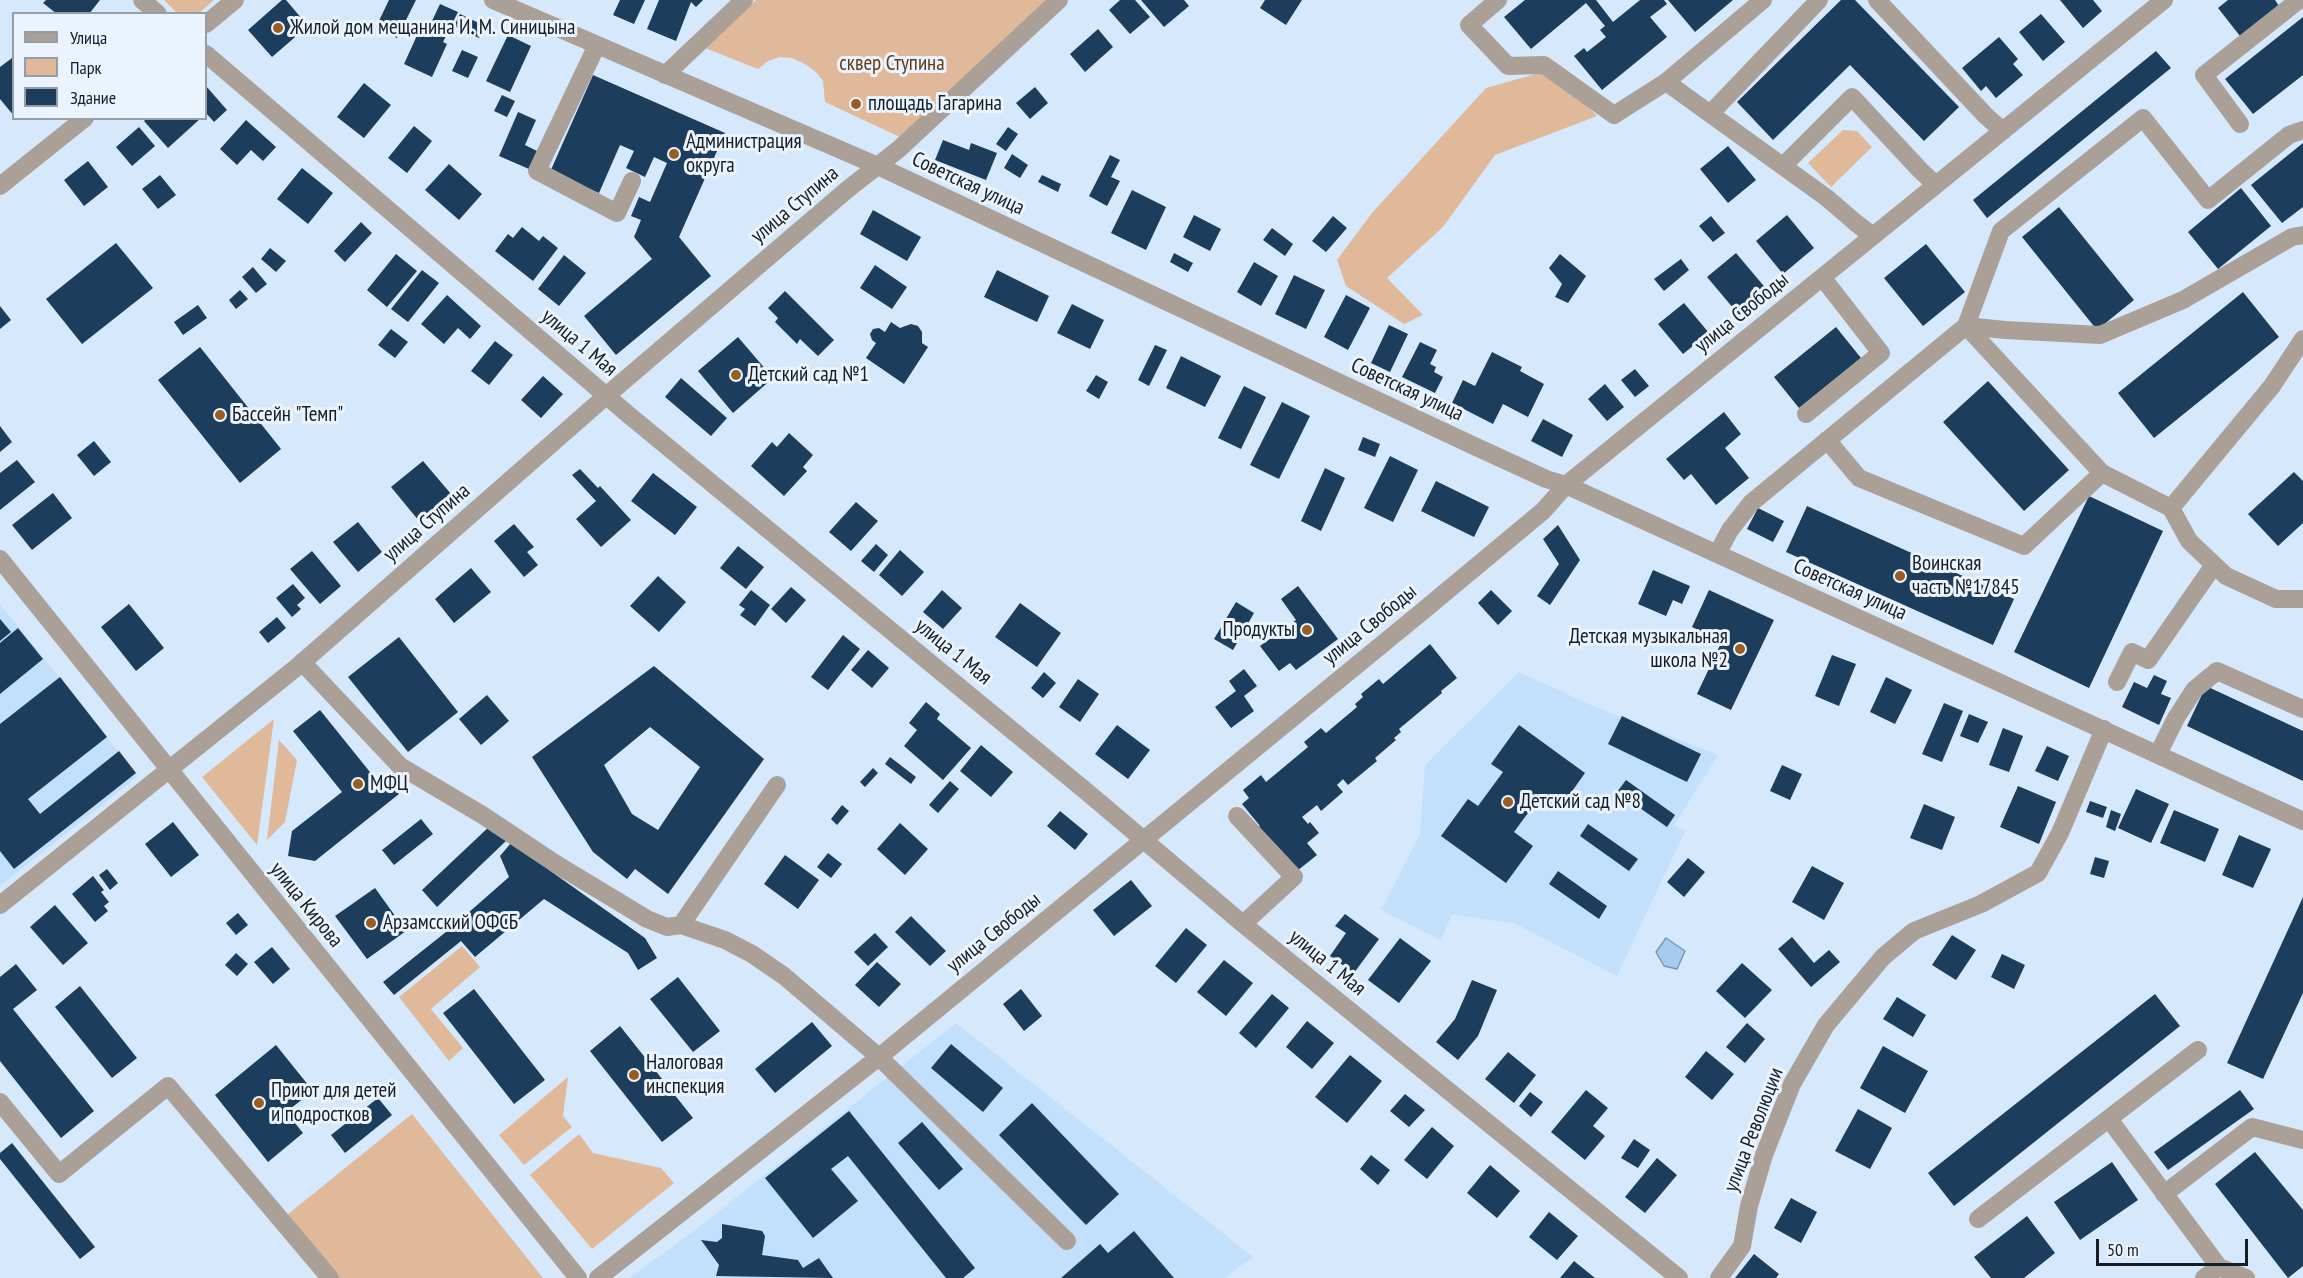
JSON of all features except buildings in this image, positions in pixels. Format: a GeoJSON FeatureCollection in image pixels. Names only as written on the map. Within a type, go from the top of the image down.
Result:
{"type":"FeatureCollection","features":[{"type":"Feature","properties":{"kind":"street"},"geometry":{"type":"LineString","coordinates":[[142,0],[156,12]]}},
{"type":"Feature","properties":{"kind":"street"},"geometry":{"type":"LineString","coordinates":[[207,23],[235,0]]}},
{"type":"Feature","properties":{"kind":"street","name":"Советская улица"},"geometry":{"type":"LineString","coordinates":[[492,0],[878,166],[1472,445],[1546,479],[1566,485],[2303,821]]}},
{"type":"Feature","properties":{"kind":"street"},"geometry":{"type":"LineString","coordinates":[[665,75],[744,0]]}},
{"type":"Feature","properties":{"kind":"street"},"geometry":{"type":"LineString","coordinates":[[878,166],[1059,0]]}},
{"type":"Feature","properties":{"kind":"street"},"geometry":{"type":"LineString","coordinates":[[1498,0],[1469,25],[1508,66],[1544,65],[1614,115],[1666,82],[1763,0]]}},
{"type":"Feature","properties":{"kind":"street"},"geometry":{"type":"LineString","coordinates":[[1711,113],[1820,0]]}},
{"type":"Feature","properties":{"kind":"street"},"geometry":{"type":"LineString","coordinates":[[1877,0],[2002,131]]}},
{"type":"Feature","properties":{"kind":"street","name":"улица Свободы"},"geometry":{"type":"LineString","coordinates":[[598,1278],[879,1057],[1516,534],[1543,511],[1566,485],[2164,0]]}},
{"type":"Feature","properties":{"kind":"street"},"geometry":{"type":"LineString","coordinates":[[2241,123],[2204,75],[2299,0]]}},
{"type":"Feature","properties":{"kind":"street"},"geometry":{"type":"LineString","coordinates":[[597,45],[537,171],[617,213],[632,181]]}},
{"type":"Feature","properties":{"kind":"street","name":"улица 1 Мая"},"geometry":{"type":"LineString","coordinates":[[207,55],[606,396],[1244,924],[1678,1278]]}},
{"type":"Feature","properties":{"kind":"street"},"geometry":{"type":"LineString","coordinates":[[1666,82],[1783,166],[1874,236]]}},
{"type":"Feature","properties":{"kind":"street"},"geometry":{"type":"LineString","coordinates":[[1783,166],[1852,98],[1936,185]]}},
{"type":"Feature","properties":{"kind":"street"},"geometry":{"type":"LineString","coordinates":[[1717,554],[1730,530],[1751,503],[1966,326],[2001,231],[2143,118],[2208,200],[2289,135],[2303,130]]}},
{"type":"Feature","properties":{"kind":"street"},"geometry":{"type":"LineString","coordinates":[[0,186],[82,120]]}},
{"type":"Feature","properties":{"kind":"street","name":"улица Ступина"},"geometry":{"type":"LineString","coordinates":[[0,905],[302,662],[606,396],[848,189],[878,166]]}},
{"type":"Feature","properties":{"kind":"street"},"geometry":{"type":"LineString","coordinates":[[1966,326],[2100,335],[2188,307],[2292,237],[2303,235]]}},
{"type":"Feature","properties":{"kind":"street"},"geometry":{"type":"LineString","coordinates":[[1806,414],[1881,352],[1822,277]]}},
{"type":"Feature","properties":{"kind":"street"},"geometry":{"type":"LineString","coordinates":[[1966,326],[2102,473],[2171,508],[2188,541],[2226,576],[2276,599],[2303,599]]}},
{"type":"Feature","properties":{"kind":"street"},"geometry":{"type":"LineString","coordinates":[[2171,508],[2272,386],[2303,339]]}},
{"type":"Feature","properties":{"kind":"street"},"geometry":{"type":"LineString","coordinates":[[1827,440],[1859,478],[2024,546],[2102,473]]}},
{"type":"Feature","properties":{"kind":"street","name":"улица Кирова"},"geometry":{"type":"LineString","coordinates":[[0,559],[578,1278]]}},
{"type":"Feature","properties":{"kind":"street"},"geometry":{"type":"LineString","coordinates":[[2117,682],[2132,652],[2148,660],[2214,565]]}},
{"type":"Feature","properties":{"kind":"street"},"geometry":{"type":"LineString","coordinates":[[302,662],[400,766],[647,919],[667,927],[681,925],[725,940],[784,976],[879,1057],[1067,1241]]}},
{"type":"Feature","properties":{"kind":"street"},"geometry":{"type":"LineString","coordinates":[[2158,753],[2194,690],[2217,670],[2303,709]]}},
{"type":"Feature","properties":{"kind":"street","name":"улица Революции"},"geometry":{"type":"LineString","coordinates":[[1719,1278],[1742,1246],[1749,1206],[1764,1155],[1792,1084],[1826,1024],[1883,957],[1914,931],[1981,904],[2038,873],[2060,833],[2104,729]]}},
{"type":"Feature","properties":{"kind":"street"},"geometry":{"type":"LineString","coordinates":[[681,925],[777,785]]}},
{"type":"Feature","properties":{"kind":"street"},"geometry":{"type":"LineString","coordinates":[[1237,816],[1294,877],[1244,924]]}},
{"type":"Feature","properties":{"kind":"street"},"geometry":{"type":"LineString","coordinates":[[1978,1218],[2198,1050]]}},
{"type":"Feature","properties":{"kind":"street"},"geometry":{"type":"LineString","coordinates":[[0,1102],[59,1174],[168,1086],[330,1278]]}},
{"type":"Feature","properties":{"kind":"street"},"geometry":{"type":"LineString","coordinates":[[2109,1119],[2219,1267],[2246,1278]]}},
{"type":"Feature","properties":{"kind":"street"},"geometry":{"type":"LineString","coordinates":[[2164,1194],[2252,1127],[2303,1140]]}},
{"type":"Feature","properties":{"kind":"street"},"geometry":{"type":"LineString","coordinates":[[2204,1278],[2219,1267]]}},
{"type":"Feature","properties":{"kind":"shaded area"},"geometry":{"type":"Polygon","coordinates":[[[0,604],[138,776],[0,886],[0,604]]]}},
{"type":"Feature","properties":{"kind":"shaded area"},"geometry":{"type":"Polygon","coordinates":[[[1519,672],[1593,706],[1718,755],[1674,825],[1685,831],[1617,976],[1516,924],[1452,914],[1441,940],[1381,910],[1420,834],[1425,765],[1519,672]]]}},
{"type":"Feature","properties":{"kind":"shaded area"},"geometry":{"type":"Polygon","coordinates":[[[1666,938],[1685,951],[1677,969],[1664,966],[1656,952],[1666,938]]]}},
{"type":"Feature","properties":{"kind":"shaded area"},"geometry":{"type":"Polygon","coordinates":[[[956,1023],[1253,1257],[1224,1278],[629,1278],[698,1228],[956,1023]]]}},
{"type":"Feature","properties":{"kind":"green space"},"geometry":{"type":"Polygon","coordinates":[[[164,0],[214,0],[200,12],[176,12],[164,0]]]}},
{"type":"Feature","properties":{"kind":"green space","name":"сквер Ступина"},"geometry":{"type":"Polygon","coordinates":[[[756,0],[1068,0],[904,139],[825,102],[823,81],[816,72],[792,58],[780,57],[768,61],[758,69],[705,48],[756,0]]]}},
{"type":"Feature","properties":{"kind":"green space"},"geometry":{"type":"Polygon","coordinates":[[[1550,70],[1597,116],[1495,155],[1443,227],[1387,278],[1423,315],[1404,324],[1346,286],[1337,260],[1372,213],[1486,88],[1550,70]]]}},
{"type":"Feature","properties":{"kind":"green space"},"geometry":{"type":"Polygon","coordinates":[[[1843,130],[1857,131],[1872,147],[1831,187],[1808,163],[1843,130]]]}},
{"type":"Feature","properties":{"kind":"green space"},"geometry":{"type":"Polygon","coordinates":[[[274,719],[257,845],[202,777],[274,719]]]}},
{"type":"Feature","properties":{"kind":"green space"},"geometry":{"type":"Polygon","coordinates":[[[279,740],[297,760],[285,822],[267,840],[279,740]]]}},
{"type":"Feature","properties":{"kind":"green space"},"geometry":{"type":"Polygon","coordinates":[[[462,946],[480,967],[431,1009],[463,1048],[449,1061],[399,997],[462,946]]]}},
{"type":"Feature","properties":{"kind":"green space"},"geometry":{"type":"Polygon","coordinates":[[[568,1077],[563,1116],[572,1127],[524,1165],[499,1135],[568,1077]]]}},
{"type":"Feature","properties":{"kind":"green space"},"geometry":{"type":"Polygon","coordinates":[[[412,1114],[543,1278],[339,1278],[287,1215],[412,1114]]]}},
{"type":"Feature","properties":{"kind":"green space"},"geometry":{"type":"Polygon","coordinates":[[[579,1134],[593,1153],[661,1168],[674,1183],[592,1249],[530,1175],[579,1134]]]}},
{"type":"Feature","properties":{"kind":"place","name":"Жилой дом мещанина И. М. Синицына"},"geometry":{"type":"Point","coordinates":[278,28]}},
{"type":"Feature","properties":{"kind":"place","name":"площадь Гагарина"},"geometry":{"type":"Point","coordinates":[856,104]}},
{"type":"Feature","properties":{"kind":"place","name":"Администрация округа"},"geometry":{"type":"Point","coordinates":[674,154]}},
{"type":"Feature","properties":{"kind":"place","name":"Детский сад №1"},"geometry":{"type":"Point","coordinates":[736,375]}},
{"type":"Feature","properties":{"kind":"place","name":"Бассейн \"Темп\""},"geometry":{"type":"Point","coordinates":[220,415]}},
{"type":"Feature","properties":{"kind":"place","name":"Воинская часть №17845"},"geometry":{"type":"Point","coordinates":[1900,576]}},
{"type":"Feature","properties":{"kind":"place","name":"Продукты"},"geometry":{"type":"Point","coordinates":[1307,630]}},
{"type":"Feature","properties":{"kind":"place","name":"Детская музыкальная школа №2"},"geometry":{"type":"Point","coordinates":[1740,649]}},
{"type":"Feature","properties":{"kind":"place","name":"МФЦ"},"geometry":{"type":"Point","coordinates":[358,784]}},
{"type":"Feature","properties":{"kind":"place","name":"Детский сад №8"},"geometry":{"type":"Point","coordinates":[1508,802]}},
{"type":"Feature","properties":{"kind":"place","name":"Арзамсский ОФСБ"},"geometry":{"type":"Point","coordinates":[371,923]}},
{"type":"Feature","properties":{"kind":"place","name":"Налоговая инспекция"},"geometry":{"type":"Point","coordinates":[634,1075]}},
{"type":"Feature","properties":{"kind":"place","name":"Приют для детей и подростков"},"geometry":{"type":"Point","coordinates":[259,1103]}}]}
